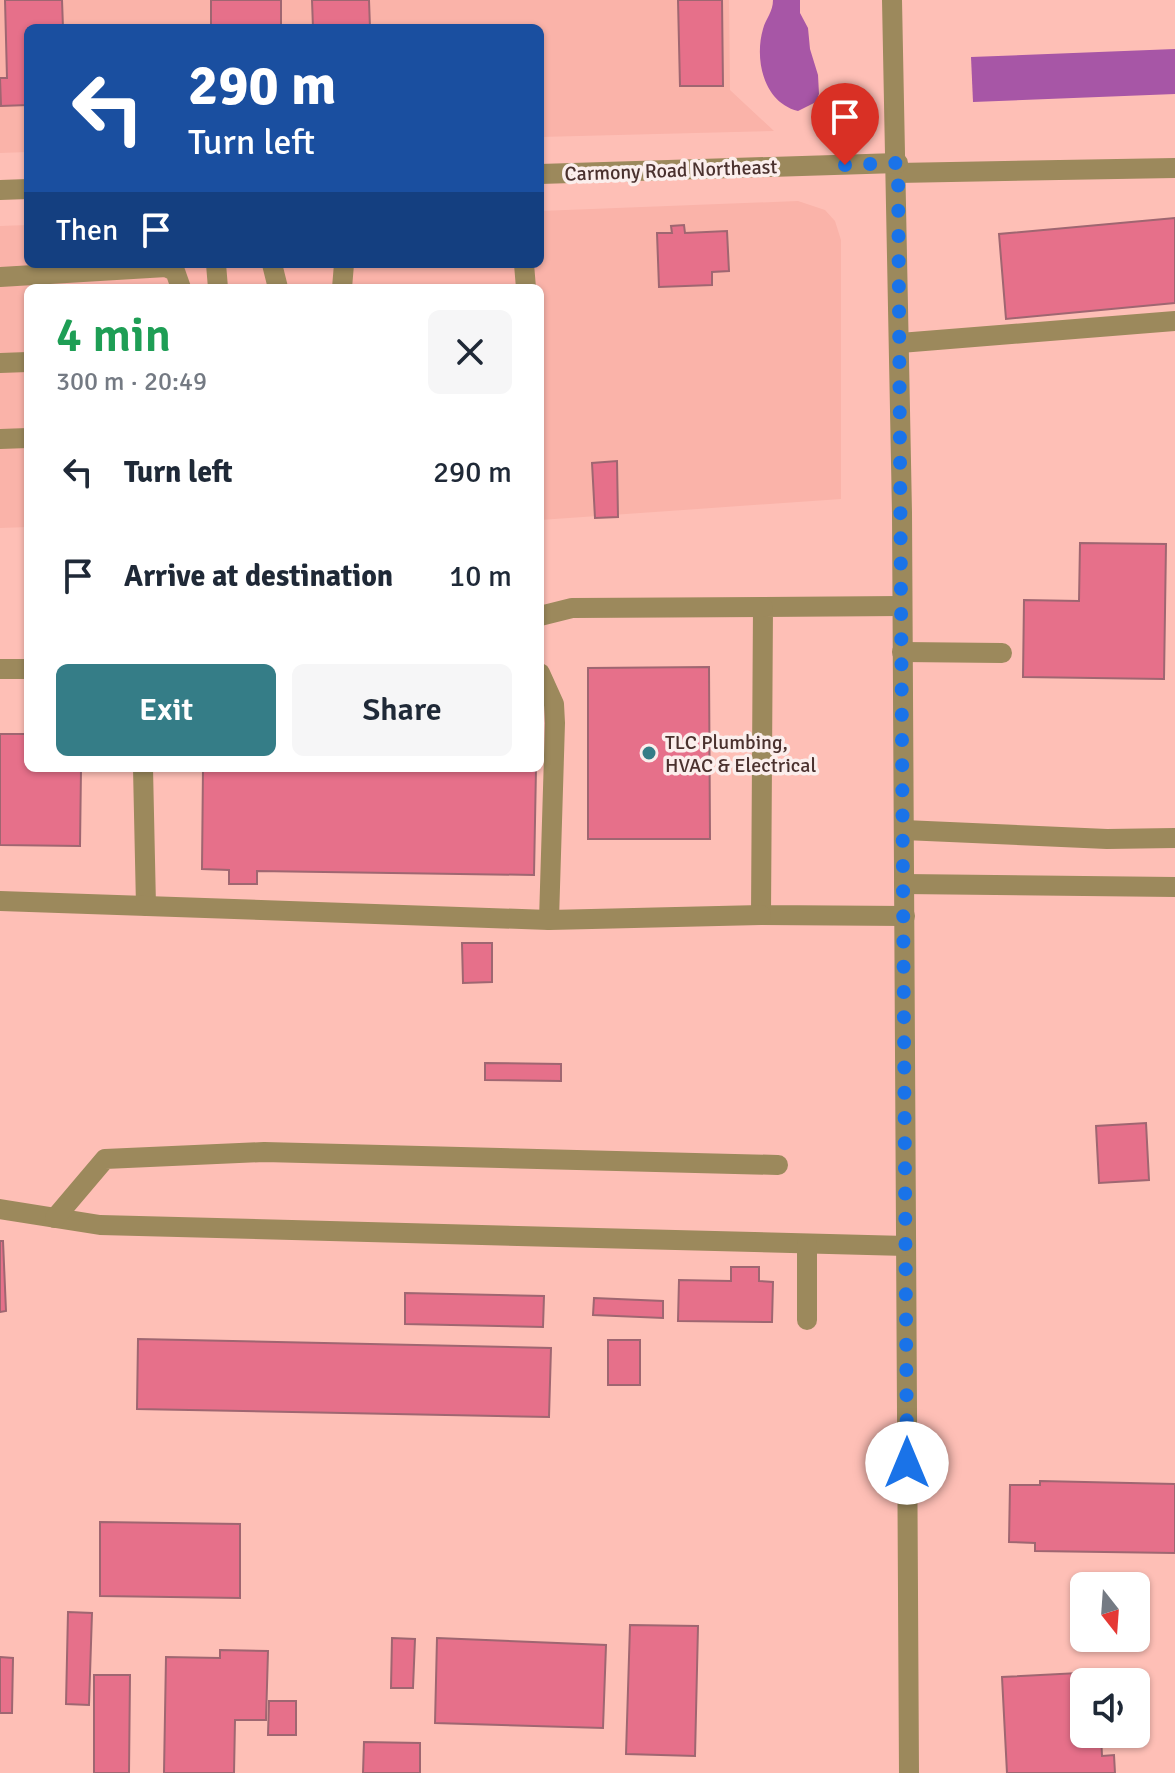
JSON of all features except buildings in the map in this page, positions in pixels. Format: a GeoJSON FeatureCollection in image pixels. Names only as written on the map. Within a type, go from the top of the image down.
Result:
{"type":"FeatureCollection","features":[{"type":"Feature","properties":{"kind":"street"},"geometry":{"type":"LineString","coordinates":[[892,0],[900,343],[909,1773]]}},
{"type":"Feature","properties":{"kind":"street","name":"Carmony Road Northeast"},"geometry":{"type":"LineString","coordinates":[[544,174],[897,168],[1175,168]]}},
{"type":"Feature","properties":{"kind":"street"},"geometry":{"type":"LineString","coordinates":[[0,190],[24,189]]}},
{"type":"Feature","properties":{"kind":"street"},"geometry":{"type":"LineString","coordinates":[[0,277],[149,268]]}},
{"type":"Feature","properties":{"kind":"street"},"geometry":{"type":"LineString","coordinates":[[168,268],[175,271],[180,284]]}},
{"type":"Feature","properties":{"kind":"street"},"geometry":{"type":"LineString","coordinates":[[900,343],[1175,321]]}},
{"type":"Feature","properties":{"kind":"street"},"geometry":{"type":"LineString","coordinates":[[0,363],[24,362]]}},
{"type":"Feature","properties":{"kind":"street"},"geometry":{"type":"LineString","coordinates":[[0,439],[24,438]]}},
{"type":"Feature","properties":{"kind":"street"},"geometry":{"type":"LineString","coordinates":[[544,615],[572,608],[902,606]]}},
{"type":"Feature","properties":{"kind":"street"},"geometry":{"type":"LineString","coordinates":[[761,915],[763,607]]}},
{"type":"Feature","properties":{"kind":"street"},"geometry":{"type":"LineString","coordinates":[[902,652],[1002,653]]}},
{"type":"Feature","properties":{"kind":"street"},"geometry":{"type":"LineString","coordinates":[[0,669],[24,669]]}},
{"type":"Feature","properties":{"kind":"street"},"geometry":{"type":"LineString","coordinates":[[544,682],[554,704],[555,723],[549,920]]}},
{"type":"Feature","properties":{"kind":"street"},"geometry":{"type":"LineString","coordinates":[[143,772],[146,906]]}},
{"type":"Feature","properties":{"kind":"street"},"geometry":{"type":"LineString","coordinates":[[904,830],[1107,839],[1175,838]]}},
{"type":"Feature","properties":{"kind":"street"},"geometry":{"type":"LineString","coordinates":[[904,884],[1175,887]]}},
{"type":"Feature","properties":{"kind":"street"},"geometry":{"type":"LineString","coordinates":[[0,901],[549,920],[761,915],[905,916]]}},
{"type":"Feature","properties":{"kind":"street"},"geometry":{"type":"LineString","coordinates":[[55,1218],[105,1159],[264,1152],[778,1165]]}},
{"type":"Feature","properties":{"kind":"street"},"geometry":{"type":"LineString","coordinates":[[0,1209],[100,1225],[906,1246]]}},
{"type":"Feature","properties":{"kind":"street"},"geometry":{"type":"LineString","coordinates":[[807,1244],[807,1320]]}},
{"type":"Feature","properties":{"kind":"shaded area"},"geometry":{"type":"Polygon","coordinates":[[[0,0],[729,0],[730,90],[774,131],[544,137],[544,24],[24,24],[24,152],[0,153],[0,0]]]}},
{"type":"Feature","properties":{"kind":"shaded area"},"geometry":{"type":"Polygon","coordinates":[[[773,0],[800,0],[800,13],[808,28],[819,94],[816,102],[798,111],[777,99],[764,79],[761,66],[761,41],[773,0]]]}},
{"type":"Feature","properties":{"kind":"shaded area"},"geometry":{"type":"Polygon","coordinates":[[[1175,49],[1175,94],[973,102],[971,57],[1175,49]]]}},
{"type":"Feature","properties":{"kind":"shaded area"},"geometry":{"type":"Polygon","coordinates":[[[798,201],[825,210],[835,221],[841,240],[841,499],[544,520],[544,284],[24,284],[24,527],[0,528],[0,226],[24,225],[24,268],[544,268],[544,211],[798,201]]]}},
{"type":"Feature","properties":{"kind":"place","name":"TLC Plumbing, HVAC & Electrical"},"geometry":{"type":"Point","coordinates":[649,753]}},
{"type":"Feature","properties":{"kind":"route"},"geometry":{"type":"LineString","coordinates":[[845,165],[898,163],[907,1463]]}}]}
